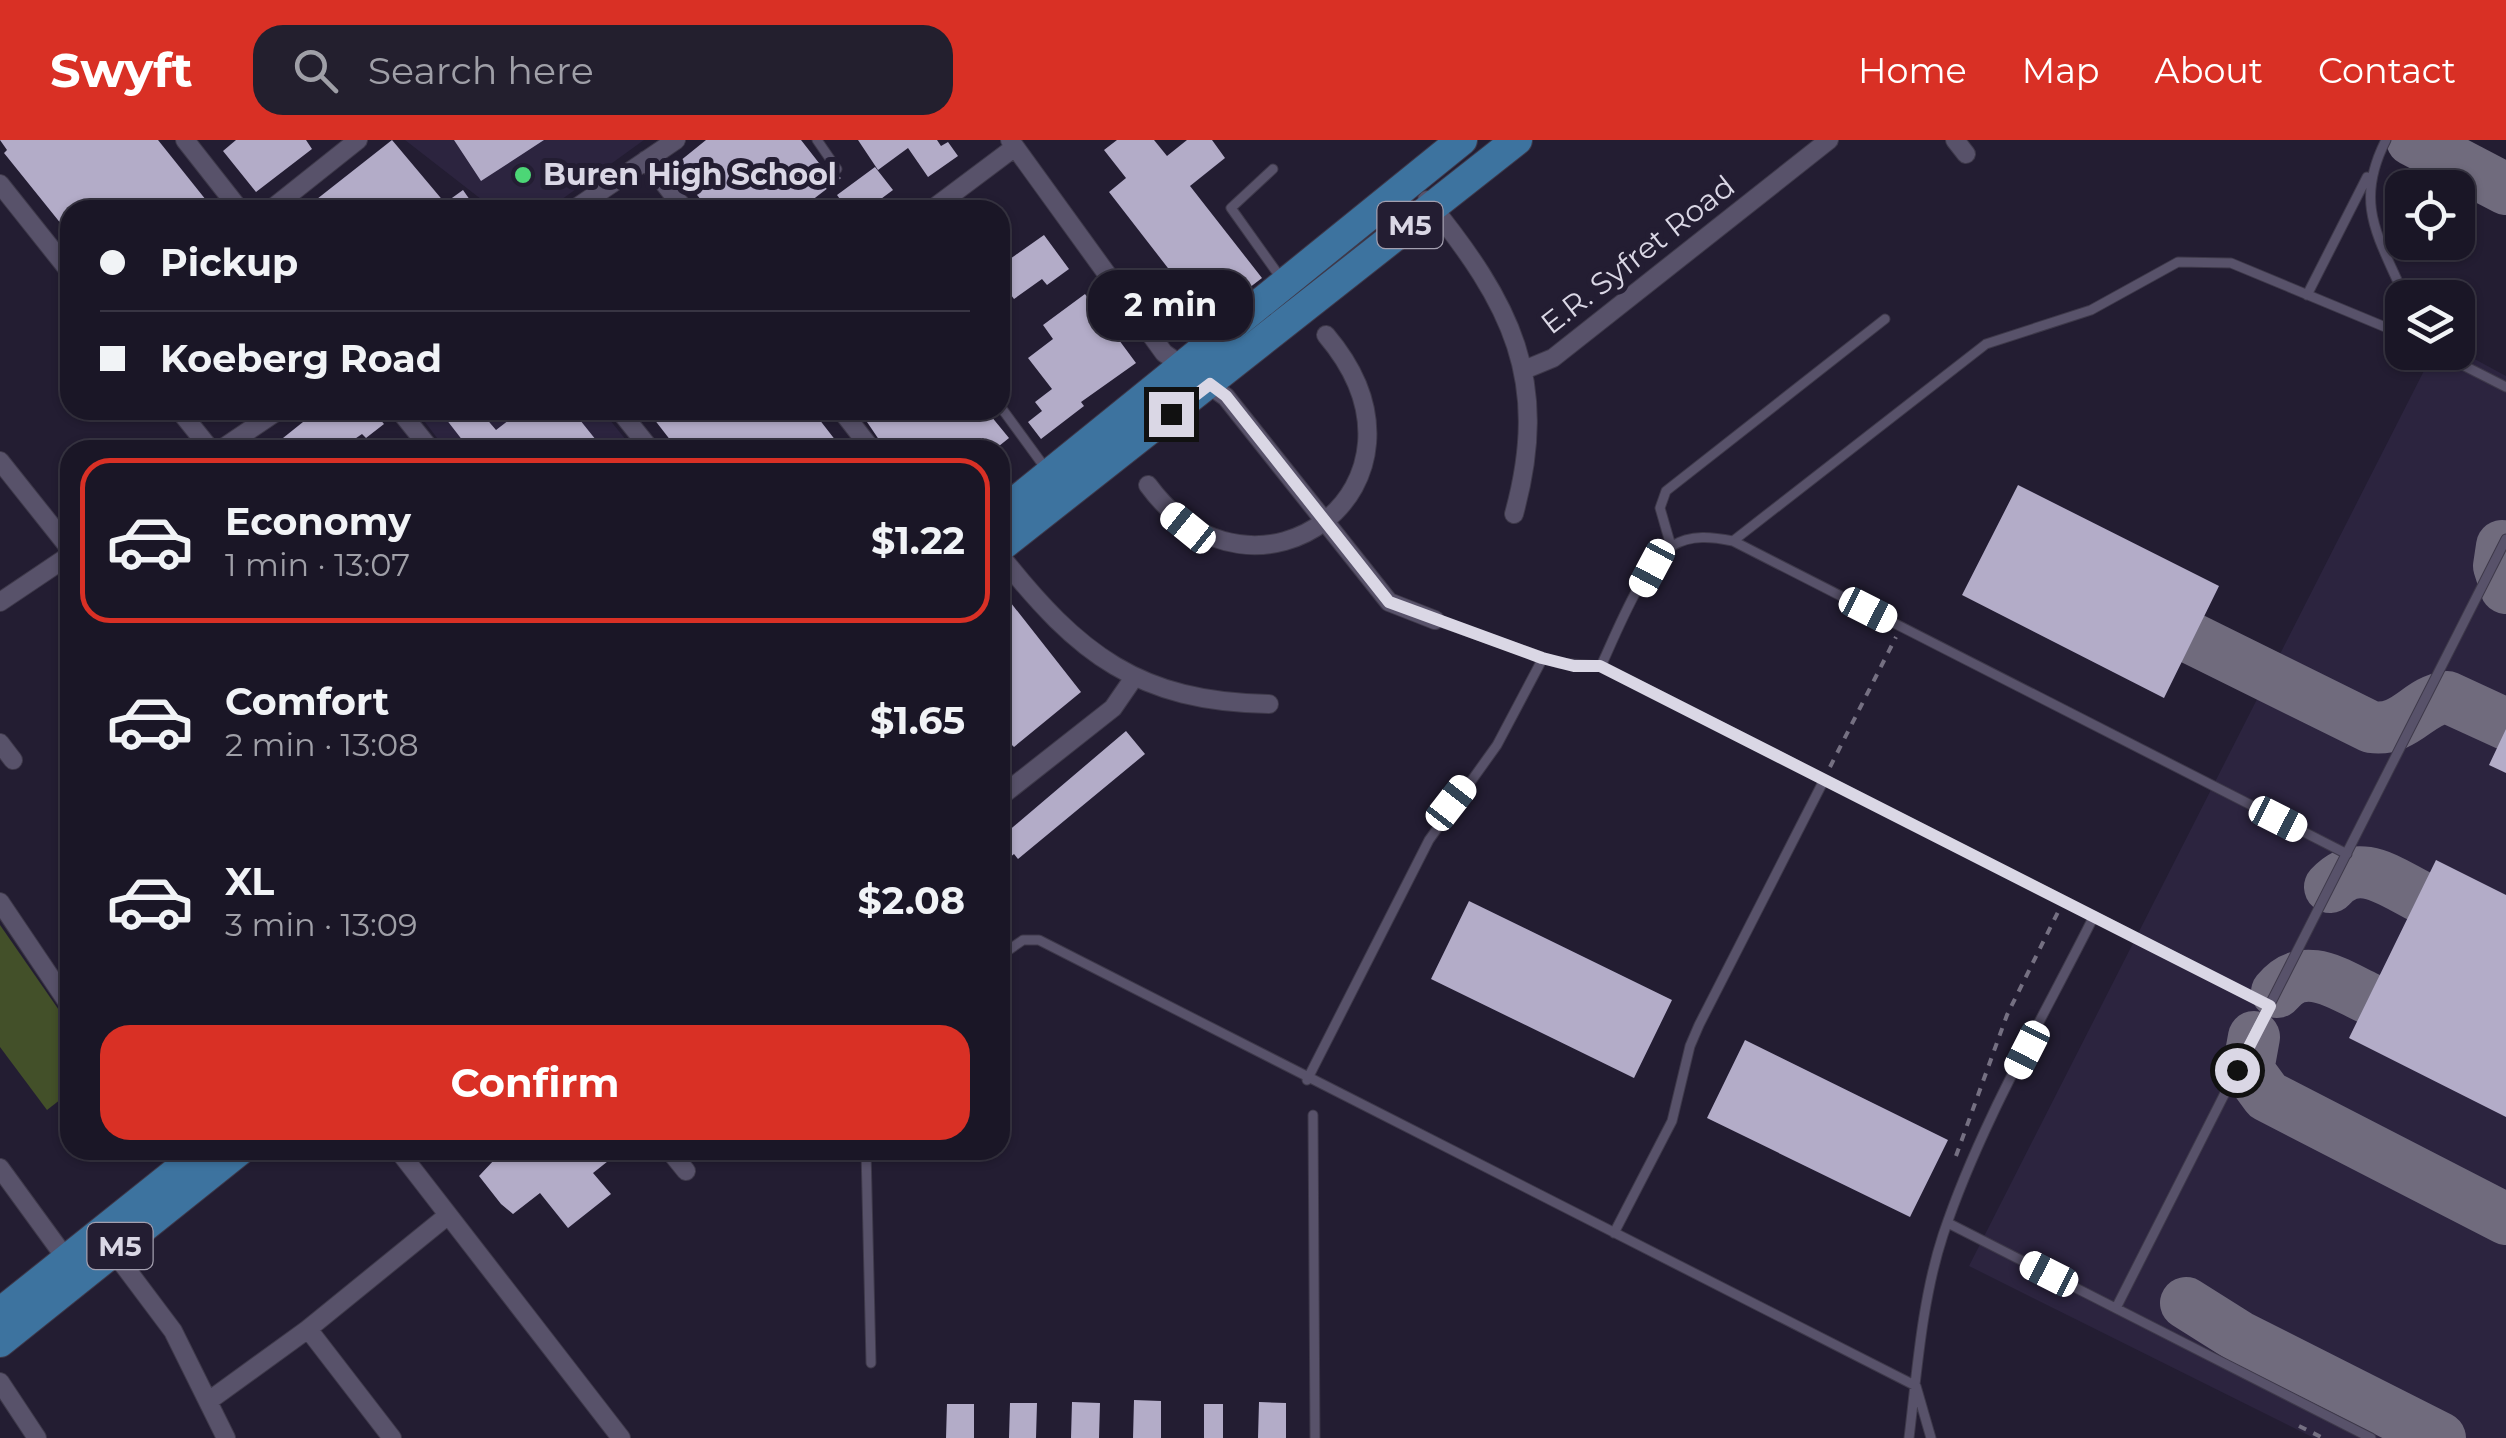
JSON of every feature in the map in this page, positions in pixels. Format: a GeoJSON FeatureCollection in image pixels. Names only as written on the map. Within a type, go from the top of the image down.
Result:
{"type":"FeatureCollection","features":[{"type":"Feature","properties":{"kind":"main road","name":"M5"},"geometry":{"type":"LineString","coordinates":[[1010,506],[1462,140]]}},
{"type":"Feature","properties":{"kind":"main road","name":"M5"},"geometry":{"type":"LineString","coordinates":[[1010,539],[1517,140]]}},
{"type":"Feature","properties":{"kind":"main road","name":"M5"},"geometry":{"type":"LineString","coordinates":[[0,1313],[179,1160]]}},
{"type":"Feature","properties":{"kind":"main road","name":"M5"},"geometry":{"type":"LineString","coordinates":[[0,1342],[228,1160]]}},
{"type":"Feature","properties":{"kind":"street"},"geometry":{"type":"LineString","coordinates":[[184,140],[232,200]]}},
{"type":"Feature","properties":{"kind":"street"},"geometry":{"type":"LineString","coordinates":[[283,200],[358,140]]}},
{"type":"Feature","properties":{"kind":"street"},"geometry":{"type":"LineString","coordinates":[[588,200],[676,140]]}},
{"type":"Feature","properties":{"kind":"street","name":"E.R. Syfret Road"},"geometry":{"type":"LineString","coordinates":[[1524,370],[1554,358],[1829,140]]}},
{"type":"Feature","properties":{"kind":"street"},"geometry":{"type":"LineString","coordinates":[[942,200],[1012,144],[1164,353],[1230,400],[1389,602],[1435,620]]}},
{"type":"Feature","properties":{"kind":"street"},"geometry":{"type":"LineString","coordinates":[[646,160],[678,200]]}},
{"type":"Feature","properties":{"kind":"street"},"geometry":{"type":"LineString","coordinates":[[1411,180],[1490,287],[1524,370],[1530,432],[1514,514]]}},
{"type":"Feature","properties":{"kind":"street"},"geometry":{"type":"LineString","coordinates":[[0,184],[60,259]]}},
{"type":"Feature","properties":{"kind":"street"},"geometry":{"type":"LineString","coordinates":[[1148,485],[1165,509],[1216,540],[1245,546],[1275,544],[1303,535],[1324,520],[1348,498],[1370,444],[1361,386],[1326,336]]}},
{"type":"Feature","properties":{"kind":"street"},"geometry":{"type":"LineString","coordinates":[[187,420],[203,440]]}},
{"type":"Feature","properties":{"kind":"street"},"geometry":{"type":"LineString","coordinates":[[235,440],[264,420]]}},
{"type":"Feature","properties":{"kind":"street"},"geometry":{"type":"LineString","coordinates":[[407,420],[423,440]]}},
{"type":"Feature","properties":{"kind":"street"},"geometry":{"type":"LineString","coordinates":[[627,420],[643,440]]}},
{"type":"Feature","properties":{"kind":"street"},"geometry":{"type":"LineString","coordinates":[[849,420],[864,440]]}},
{"type":"Feature","properties":{"kind":"street"},"geometry":{"type":"LineString","coordinates":[[0,460],[60,539]]}},
{"type":"Feature","properties":{"kind":"street"},"geometry":{"type":"LineString","coordinates":[[0,602],[60,559]]}},
{"type":"Feature","properties":{"kind":"street"},"geometry":{"type":"LineString","coordinates":[[1010,566],[1074,640],[1133,679],[1201,700],[1269,704]]}},
{"type":"Feature","properties":{"kind":"street"},"geometry":{"type":"LineString","coordinates":[[1010,789],[1113,708],[1133,679]]}},
{"type":"Feature","properties":{"kind":"street"},"geometry":{"type":"LineString","coordinates":[[0,743],[13,760]]}},
{"type":"Feature","properties":{"kind":"street"},"geometry":{"type":"LineString","coordinates":[[0,902],[60,991]]}},
{"type":"Feature","properties":{"kind":"street"},"geometry":{"type":"LineString","coordinates":[[406,1160],[621,1438]]}},
{"type":"Feature","properties":{"kind":"street"},"geometry":{"type":"LineString","coordinates":[[678,1160],[686,1170]]}},
{"type":"Feature","properties":{"kind":"street"},"geometry":{"type":"LineString","coordinates":[[0,1168],[66,1260]]}},
{"type":"Feature","properties":{"kind":"street"},"geometry":{"type":"LineString","coordinates":[[210,1400],[308,1329],[448,1216]]}},
{"type":"Feature","properties":{"kind":"street"},"geometry":{"type":"LineString","coordinates":[[114,1251],[174,1331],[226,1438]]}},
{"type":"Feature","properties":{"kind":"street"},"geometry":{"type":"LineString","coordinates":[[308,1329],[392,1438]]}},
{"type":"Feature","properties":{"kind":"street"},"geometry":{"type":"LineString","coordinates":[[0,1382],[37,1438]]}},
{"type":"Feature","properties":{"kind":"lane"},"geometry":{"type":"LineString","coordinates":[[817,140],[837,169]]}},
{"type":"Feature","properties":{"kind":"lane"},"geometry":{"type":"LineString","coordinates":[[2306,295],[2386,140]]}},
{"type":"Feature","properties":{"kind":"lane"},"geometry":{"type":"LineString","coordinates":[[2375,161],[2368,210],[2397,280]]}},
{"type":"Feature","properties":{"kind":"lane"},"geometry":{"type":"LineString","coordinates":[[1272,169],[1231,208],[1284,283]]}},
{"type":"Feature","properties":{"kind":"lane"},"geometry":{"type":"LineString","coordinates":[[1732,541],[1986,344],[2006,334],[2091,310],[2178,262],[2231,262],[2385,327]]}},
{"type":"Feature","properties":{"kind":"lane"},"geometry":{"type":"LineString","coordinates":[[1671,546],[1660,508],[1666,492],[1885,319]]}},
{"type":"Feature","properties":{"kind":"lane"},"geometry":{"type":"LineString","coordinates":[[2473,370],[2506,387]]}},
{"type":"Feature","properties":{"kind":"lane"},"geometry":{"type":"LineString","coordinates":[[1010,420],[1049,474]]}},
{"type":"Feature","properties":{"kind":"lane"},"geometry":{"type":"LineString","coordinates":[[1600,666],[1652,568],[1671,546],[1694,538],[1732,541],[2347,854]]}},
{"type":"Feature","properties":{"kind":"lane"},"geometry":{"type":"LineString","coordinates":[[2116,1308],[2506,540]]}},
{"type":"Feature","properties":{"kind":"lane"},"geometry":{"type":"LineString","coordinates":[[1435,620],[1542,658],[1574,666],[1600,666],[2270,1006]]}},
{"type":"Feature","properties":{"kind":"lane"},"geometry":{"type":"LineString","coordinates":[[1307,1080],[1429,840],[1497,745],[1542,658]]}},
{"type":"Feature","properties":{"kind":"lane"},"geometry":{"type":"LineString","coordinates":[[1614,1233],[1672,1122],[1694,1036],[1824,780]]}},
{"type":"Feature","properties":{"kind":"lane"},"geometry":{"type":"LineString","coordinates":[[1909,1438],[1931,1284],[1948,1223],[1977,1150],[2094,916]]}},
{"type":"Feature","properties":{"kind":"lane"},"geometry":{"type":"LineString","coordinates":[[1010,949],[1023,940],[1039,940],[1307,1080],[1916,1386],[1930,1438]]}},
{"type":"Feature","properties":{"kind":"lane"},"geometry":{"type":"LineString","coordinates":[[1313,1115],[1316,1438]]}},
{"type":"Feature","properties":{"kind":"lane"},"geometry":{"type":"LineString","coordinates":[[866,1160],[871,1362]]}},
{"type":"Feature","properties":{"kind":"lane"},"geometry":{"type":"LineString","coordinates":[[1948,1223],[2372,1438]]}},
{"type":"Feature","properties":{"kind":"path"},"geometry":{"type":"LineString","coordinates":[[1824,780],[1901,627]]}},
{"type":"Feature","properties":{"kind":"path"},"geometry":{"type":"LineString","coordinates":[[2299,1426],[2323,1438]]}},
{"type":"Feature","properties":{"kind":"shaded area","name":"Buren High School"},"geometry":{"type":"Polygon","coordinates":[[[405,140],[644,140],[561,200],[482,200],[405,140]]]}},
{"type":"Feature","properties":{"kind":"shaded area"},"geometry":{"type":"Polygon","coordinates":[[[2475,359],[2506,376],[2506,1438],[2314,1438],[1969,1266],[2424,370],[2475,370],[2475,359]]]}},
{"type":"Feature","properties":{"kind":"shaded area"},"geometry":{"type":"Polygon","coordinates":[[[424,420],[610,420],[626,440],[438,440],[424,420]]]}},
{"type":"Feature","properties":{"kind":"green space"},"geometry":{"type":"Polygon","coordinates":[[[0,925],[60,1012],[60,1100],[47,1110],[0,1047],[0,925]]]}},
{"type":"Feature","properties":{"kind":"building"},"geometry":{"type":"Polygon","coordinates":[[[0,140],[158,140],[206,200],[60,200],[60,223],[4,153],[7,150],[0,140]]]}},
{"type":"Feature","properties":{"kind":"building"},"geometry":{"type":"Polygon","coordinates":[[[236,140],[306,140],[312,149],[256,192],[223,151],[236,140]]]}},
{"type":"Feature","properties":{"kind":"building"},"geometry":{"type":"Polygon","coordinates":[[[392,140],[442,200],[316,200],[392,140]]]}},
{"type":"Feature","properties":{"kind":"building"},"geometry":{"type":"Polygon","coordinates":[[[454,140],[544,140],[481,181],[454,140]]]}},
{"type":"Feature","properties":{"kind":"building"},"geometry":{"type":"Polygon","coordinates":[[[706,140],[801,140],[819,163],[841,178],[812,200],[701,200],[678,171],[684,166],[680,161],[706,140]]]}},
{"type":"Feature","properties":{"kind":"building"},"geometry":{"type":"Polygon","coordinates":[[[858,140],[937,140],[941,146],[948,142],[958,156],[928,177],[908,148],[878,170],[858,140]]]}},
{"type":"Feature","properties":{"kind":"building"},"geometry":{"type":"Polygon","coordinates":[[[1117,140],[1154,140],[1167,156],[1187,140],[1212,140],[1225,158],[1190,186],[1262,278],[1185,337],[1152,302],[1178,281],[1109,192],[1126,178],[1104,150],[1117,140]]]}},
{"type":"Feature","properties":{"kind":"building"},"geometry":{"type":"Polygon","coordinates":[[[875,167],[893,190],[880,200],[841,200],[837,195],[875,167]]]}},
{"type":"Feature","properties":{"kind":"building"},"geometry":{"type":"Polygon","coordinates":[[[463,190],[470,200],[449,200],[463,190]]]}},
{"type":"Feature","properties":{"kind":"building"},"geometry":{"type":"Polygon","coordinates":[[[1044,235],[1069,269],[1047,285],[1042,279],[1014,299],[1010,294],[1010,259],[1044,235]]]}},
{"type":"Feature","properties":{"kind":"building"},"geometry":{"type":"Polygon","coordinates":[[[1085,294],[1136,363],[1081,402],[1084,406],[1041,439],[1028,422],[1042,411],[1035,402],[1052,389],[1028,358],[1053,339],[1043,325],[1085,294]]]}},
{"type":"Feature","properties":{"kind":"building"},"geometry":{"type":"Polygon","coordinates":[[[306,420],[381,420],[384,424],[366,438],[362,434],[353,440],[280,440],[306,420]]]}},
{"type":"Feature","properties":{"kind":"building"},"geometry":{"type":"Polygon","coordinates":[[[447,420],[488,420],[496,430],[509,420],[580,420],[596,440],[462,440],[447,420]]]}},
{"type":"Feature","properties":{"kind":"building"},"geometry":{"type":"Polygon","coordinates":[[[655,420],[820,420],[835,440],[670,440],[655,420]]]}},
{"type":"Feature","properties":{"kind":"building"},"geometry":{"type":"Polygon","coordinates":[[[994,420],[1009,438],[879,440],[867,422],[994,420]]]}},
{"type":"Feature","properties":{"kind":"building"},"geometry":{"type":"Polygon","coordinates":[[[2018,485],[2219,586],[2164,698],[1962,595],[2018,485]]]}},
{"type":"Feature","properties":{"kind":"building"},"geometry":{"type":"Polygon","coordinates":[[[1010,602],[1081,692],[1014,747],[1010,602]]]}},
{"type":"Feature","properties":{"kind":"building"},"geometry":{"type":"Polygon","coordinates":[[[2506,729],[2506,773],[2489,765],[2506,729]]]}},
{"type":"Feature","properties":{"kind":"building"},"geometry":{"type":"Polygon","coordinates":[[[1126,731],[1145,754],[1018,859],[1014,854],[1010,857],[1010,830],[1126,731]]]}},
{"type":"Feature","properties":{"kind":"building"},"geometry":{"type":"Polygon","coordinates":[[[2436,860],[2506,895],[2506,1117],[2349,1038],[2436,860]]]}},
{"type":"Feature","properties":{"kind":"building"},"geometry":{"type":"Polygon","coordinates":[[[1469,901],[1672,1000],[1634,1078],[1431,979],[1469,901]]]}},
{"type":"Feature","properties":{"kind":"building"},"geometry":{"type":"Polygon","coordinates":[[[1745,1040],[1948,1140],[1910,1217],[1707,1118],[1745,1040]]]}},
{"type":"Feature","properties":{"kind":"building"},"geometry":{"type":"Polygon","coordinates":[[[494,1160],[609,1160],[593,1173],[611,1194],[568,1228],[540,1193],[513,1214],[479,1176],[494,1160]]]}},
{"type":"Feature","properties":{"kind":"building"},"geometry":{"type":"Polygon","coordinates":[[[1134,1400],[1161,1401],[1161,1438],[1133,1438],[1134,1400]]]}},
{"type":"Feature","properties":{"kind":"building"},"geometry":{"type":"Polygon","coordinates":[[[1072,1402],[1100,1403],[1099,1438],[1071,1438],[1072,1402]]]}},
{"type":"Feature","properties":{"kind":"building"},"geometry":{"type":"Polygon","coordinates":[[[1259,1402],[1286,1403],[1286,1438],[1258,1438],[1259,1402]]]}},
{"type":"Feature","properties":{"kind":"building"},"geometry":{"type":"Polygon","coordinates":[[[1010,1403],[1037,1403],[1036,1438],[1009,1438],[1010,1403]]]}},
{"type":"Feature","properties":{"kind":"building"},"geometry":{"type":"Polygon","coordinates":[[[947,1404],[974,1404],[974,1438],[946,1438],[947,1404]]]}},
{"type":"Feature","properties":{"kind":"building"},"geometry":{"type":"Polygon","coordinates":[[[1204,1404],[1223,1404],[1223,1438],[1204,1438],[1204,1404]]]}},
{"type":"Feature","properties":{"kind":"taxiway"},"geometry":{"type":"LineString","coordinates":[[2412,140],[2506,189]]}},
{"type":"Feature","properties":{"kind":"taxiway"},"geometry":{"type":"LineString","coordinates":[[2502,546],[2499,566],[2506,588]]}},
{"type":"Feature","properties":{"kind":"taxiway"},"geometry":{"type":"LineString","coordinates":[[2193,639],[2371,727],[2393,725],[2447,697],[2506,724]]}},
{"type":"Feature","properties":{"kind":"taxiway"},"geometry":{"type":"LineString","coordinates":[[2330,887],[2341,878],[2363,872],[2385,878],[2419,896]]}},
{"type":"Feature","properties":{"kind":"taxiway"},"geometry":{"type":"LineString","coordinates":[[2277,992],[2287,982],[2310,976],[2333,981],[2368,998]]}},
{"type":"Feature","properties":{"kind":"taxiway"},"geometry":{"type":"LineString","coordinates":[[2254,1037],[2248,1070],[2267,1096],[2506,1219]]}},
{"type":"Feature","properties":{"kind":"taxiway"},"geometry":{"type":"LineString","coordinates":[[2186,1303],[2240,1337],[2440,1438]]}},
{"type":"Feature","properties":{"kind":"place","name":"Buren High School"},"geometry":{"type":"Point","coordinates":[523,175]}},
{"type":"Feature","properties":{"kind":"route"},"geometry":{"type":"LineString","coordinates":[[1171,414],[1210,384],[1226,396],[1389,602],[1542,658],[1574,666],[1600,666],[2270,1006],[2237,1070]]}}]}
